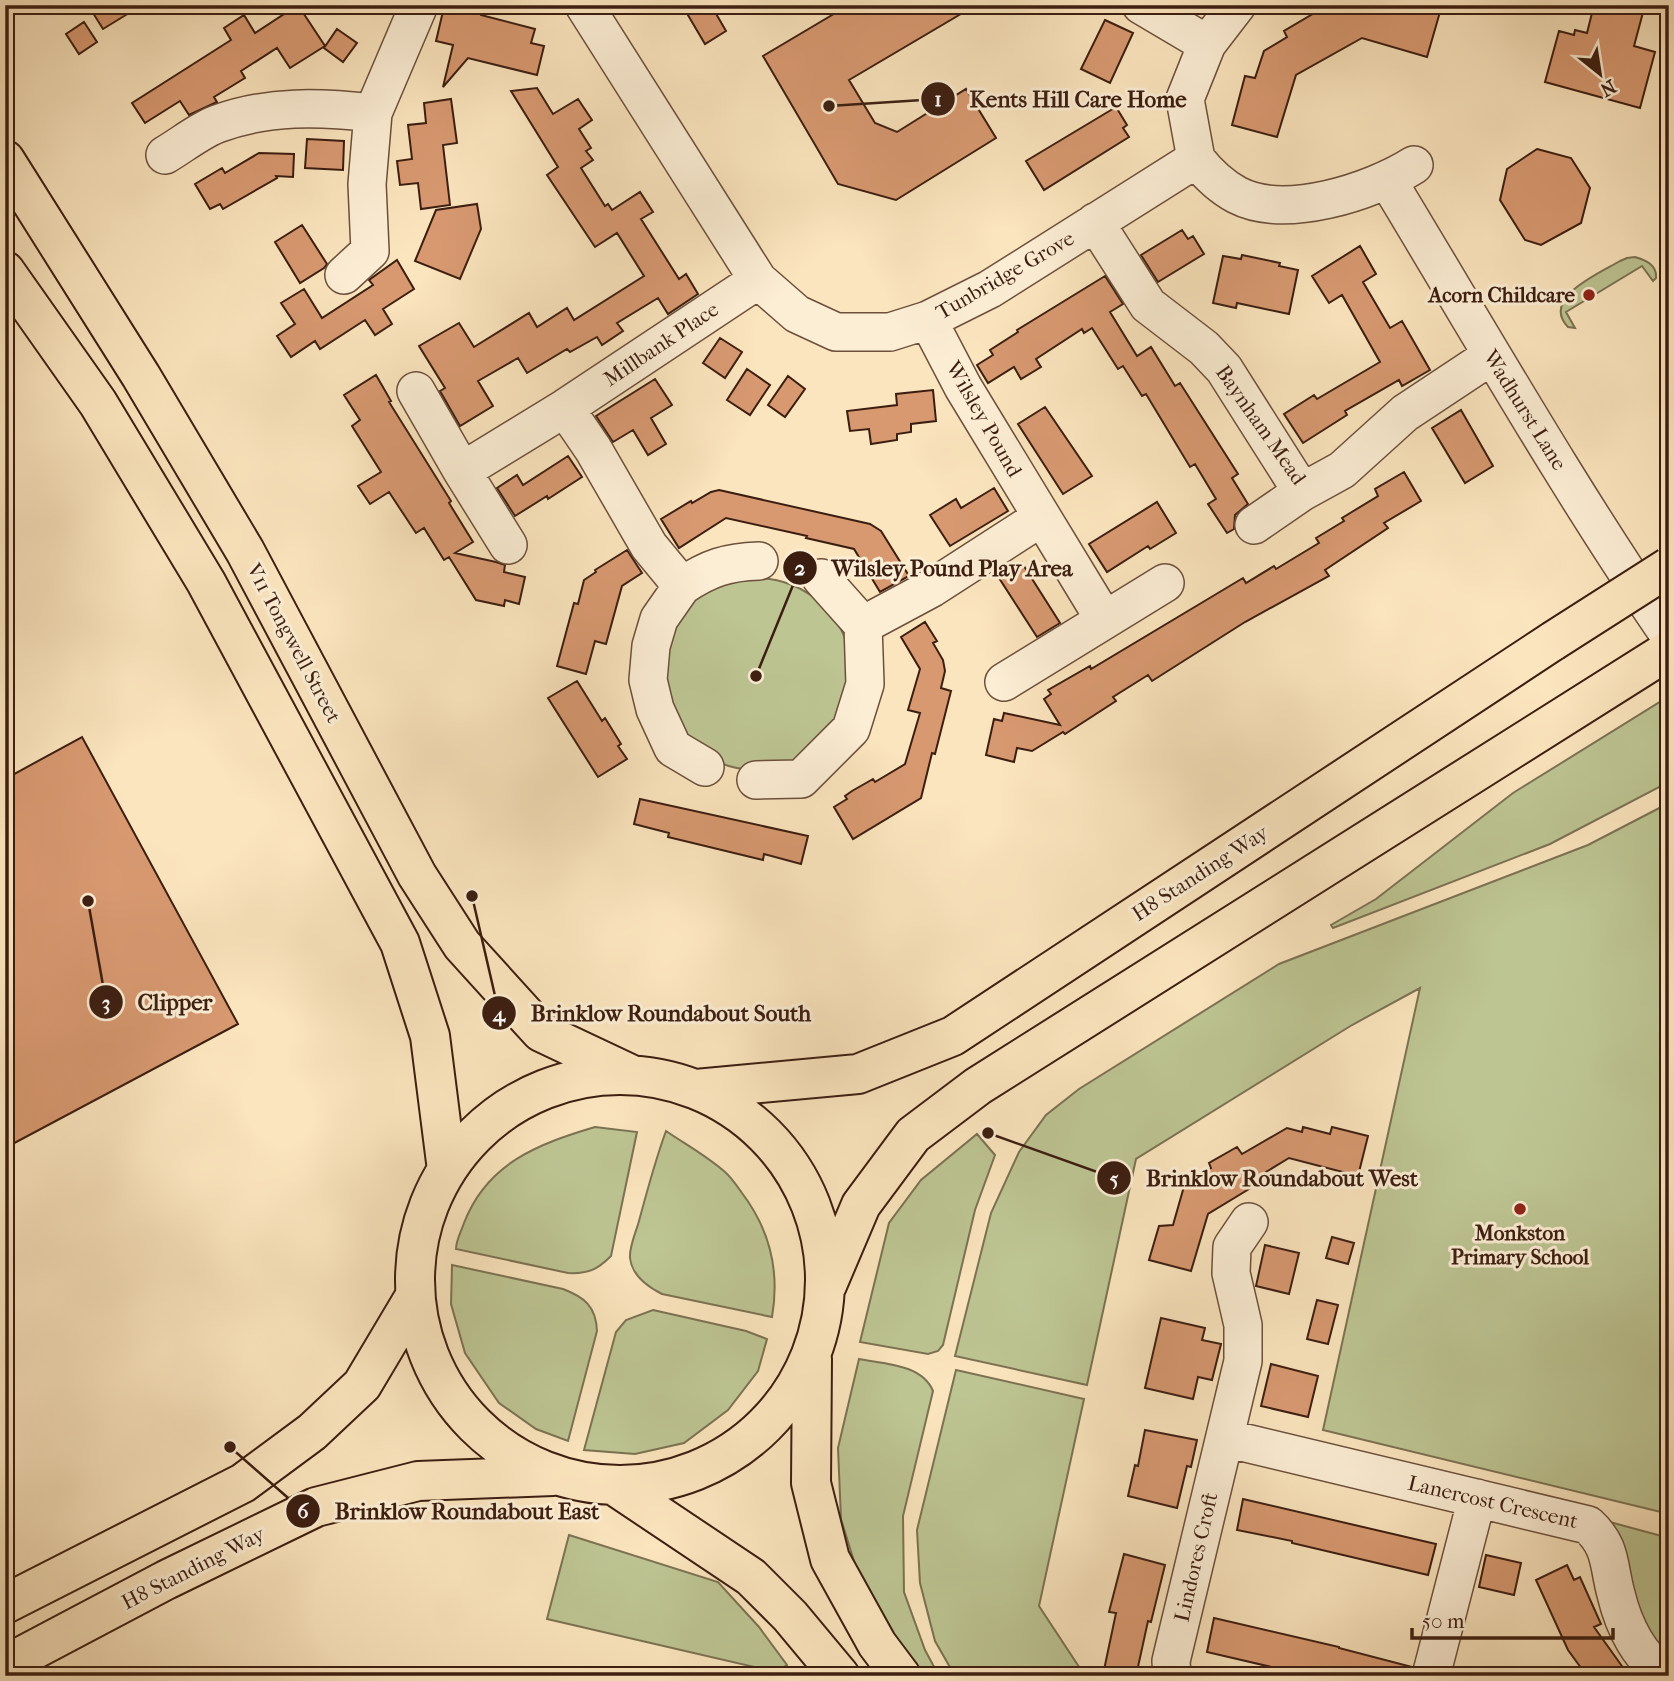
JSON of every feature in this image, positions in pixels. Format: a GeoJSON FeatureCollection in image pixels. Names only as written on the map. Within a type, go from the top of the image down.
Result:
{"type":"FeatureCollection","features":[{"type":"Feature","properties":{"kind":"highway","name":"V11 Tongwell Street"},"geometry":{"type":"LineString","coordinates":[[11,169],[141,376],[245,551],[417,875],[462,945],[541,1032],[631,1075]]}},
{"type":"Feature","properties":{"kind":"highway"},"geometry":{"type":"LineString","coordinates":[[5,271],[98,404],[206,582],[400,943],[430,1036],[447,1170]]}},
{"type":"Feature","properties":{"kind":"highway","name":"H8 Standing Way"},"geometry":{"type":"LineString","coordinates":[[696,1089],[858,1074],[953,1035],[1669,567]]}},
{"type":"Feature","properties":{"kind":"highway"},"geometry":{"type":"LineString","coordinates":[[901,1676],[877,1644],[830,1559],[811,1483],[812,1357],[826,1289],[861,1205],[913,1135],[978,1086],[1669,650]]}},
{"type":"Feature","properties":{"kind":"highway"},"geometry":{"type":"LineString","coordinates":[[5,1604],[243,1483],[312,1432],[362,1385],[415,1280],[427,1211],[447,1170],[482,1129],[526,1097],[577,1079],[631,1075],[664,1079],[696,1089],[750,1120],[792,1166],[818,1222],[826,1289]]}},
{"type":"Feature","properties":{"kind":"highway"},"geometry":{"type":"LineString","coordinates":[[415,1280],[428,1355],[458,1407],[502,1448],[555,1476],[585,1483],[615,1486],[677,1478],[734,1452],[780,1410],[812,1357]]}},
{"type":"Feature","properties":{"kind":"highway","name":"H8 Standing Way"},"geometry":{"type":"LineString","coordinates":[[5,1665],[166,1580],[316,1507],[418,1481],[555,1476]]}},
{"type":"Feature","properties":{"kind":"highway"},"geometry":{"type":"LineString","coordinates":[[615,1486],[751,1577],[790,1616],[840,1676]]}},
{"type":"Feature","properties":{"kind":"street"},"geometry":{"type":"LineString","coordinates":[[344,275],[370,251],[366,184],[373,113],[419,5]]}},
{"type":"Feature","properties":{"kind":"street","name":"Tunbridge Grove"},"geometry":{"type":"LineString","coordinates":[[584,5],[758,280],[797,314],[836,332],[890,332],[928,320],[990,289],[1196,159]]}},
{"type":"Feature","properties":{"kind":"street"},"geometry":{"type":"LineString","coordinates":[[1141,5],[1207,44]]}},
{"type":"Feature","properties":{"kind":"street"},"geometry":{"type":"LineString","coordinates":[[1196,159],[1185,99],[1207,44],[1237,5]]}},
{"type":"Feature","properties":{"kind":"street"},"geometry":{"type":"LineString","coordinates":[[165,155],[216,125],[277,108],[332,108],[373,113]]}},
{"type":"Feature","properties":{"kind":"street","name":"Wadhurst Lane"},"geometry":{"type":"LineString","coordinates":[[1196,159],[1212,179],[1238,196],[1256,202],[1286,204],[1350,195],[1401,173],[1491,356],[1623,568],[1669,635]]}},
{"type":"Feature","properties":{"kind":"street","name":"Baynham Mead"},"geometry":{"type":"LineString","coordinates":[[1095,222],[1148,305],[1204,348],[1224,369],[1302,492],[1342,470],[1405,413],[1491,356]]}},
{"type":"Feature","properties":{"kind":"street","name":"Millbank Place"},"geometry":{"type":"LineString","coordinates":[[462,471],[565,408],[758,280]]}},
{"type":"Feature","properties":{"kind":"street","name":"Wilsley Pound"},"geometry":{"type":"LineString","coordinates":[[928,320],[963,387],[1104,619]]}},
{"type":"Feature","properties":{"kind":"street"},"geometry":{"type":"LineString","coordinates":[[416,391],[508,545]]}},
{"type":"Feature","properties":{"kind":"street"},"geometry":{"type":"LineString","coordinates":[[565,408],[593,449],[649,546],[682,586]]}},
{"type":"Feature","properties":{"kind":"street"},"geometry":{"type":"LineString","coordinates":[[1254,525],[1302,492]]}},
{"type":"Feature","properties":{"kind":"street"},"geometry":{"type":"LineString","coordinates":[[863,625],[932,587],[1042,517]]}},
{"type":"Feature","properties":{"kind":"street"},"geometry":{"type":"LineString","coordinates":[[705,767],[673,748],[655,709],[649,680],[651,646],[659,619],[682,586],[705,571],[734,561],[759,561]]}},
{"type":"Feature","properties":{"kind":"street"},"geometry":{"type":"LineString","coordinates":[[756,780],[801,779],[851,729],[865,684],[863,625],[821,578]]}},
{"type":"Feature","properties":{"kind":"street"},"geometry":{"type":"LineString","coordinates":[[1004,682],[1165,583]]}},
{"type":"Feature","properties":{"kind":"street","name":"Lindores Croft"},"geometry":{"type":"LineString","coordinates":[[1172,1676],[1171,1661],[1243,1362],[1243,1325],[1231,1273],[1232,1247],[1250,1222]]}},
{"type":"Feature","properties":{"kind":"street","name":"Lanercost Crescent"},"geometry":{"type":"LineString","coordinates":[[1225,1438],[1588,1525],[1602,1538],[1611,1562],[1615,1594],[1625,1622],[1641,1652],[1669,1675]]}},
{"type":"Feature","properties":{"kind":"street"},"geometry":{"type":"LineString","coordinates":[[1432,1676],[1477,1498]]}},
{"type":"Feature","properties":{"kind":"green space"},"geometry":{"type":"Polygon","coordinates":[[[1635,257],[1653,266],[1656,278],[1653,281],[1642,266],[1566,312],[1575,328],[1568,327],[1561,316],[1567,297],[1600,272],[1627,258],[1635,257]]]}},
{"type":"Feature","properties":{"kind":"green space"},"geometry":{"type":"Polygon","coordinates":[[[756,578],[793,586],[824,606],[844,637],[852,674],[844,711],[824,742],[793,762],[756,770],[719,762],[688,742],[668,711],[660,674],[668,637],[688,606],[719,586],[756,578]]]}},
{"type":"Feature","properties":{"kind":"green space"},"geometry":{"type":"Polygon","coordinates":[[[1663,700],[1669,711],[1669,782],[1550,844],[1333,928],[1331,925],[1376,899],[1513,793],[1663,700]]]}},
{"type":"Feature","properties":{"kind":"green space","name":"Monkston Primary School"},"geometry":{"type":"Polygon","coordinates":[[[1669,803],[1669,1514],[1323,1430],[1420,988],[1352,1025],[1136,1159],[1087,1385],[955,1356],[991,1213],[1019,1152],[1046,1115],[1079,1089],[1279,964],[1588,845],[1669,803]]]}},
{"type":"Feature","properties":{"kind":"green space"},"geometry":{"type":"Polygon","coordinates":[[[595,1127],[637,1132],[611,1256],[606,1261],[587,1272],[568,1273],[456,1249],[474,1202],[486,1185],[501,1171],[535,1149],[595,1127]]]}},
{"type":"Feature","properties":{"kind":"green space"},"geometry":{"type":"Polygon","coordinates":[[[666,1131],[725,1172],[752,1207],[766,1236],[773,1267],[775,1283],[772,1317],[662,1294],[646,1284],[634,1270],[630,1258],[632,1244],[666,1131]]]}},
{"type":"Feature","properties":{"kind":"green space"},"geometry":{"type":"Polygon","coordinates":[[[977,1134],[995,1155],[975,1210],[943,1345],[938,1351],[928,1354],[860,1342],[889,1223],[921,1180],[977,1134]]]}},
{"type":"Feature","properties":{"kind":"green space"},"geometry":{"type":"Polygon","coordinates":[[[452,1265],[563,1289],[588,1304],[594,1315],[597,1331],[568,1441],[536,1429],[499,1403],[465,1353],[451,1304],[452,1265]]]}},
{"type":"Feature","properties":{"kind":"green space"},"geometry":{"type":"Polygon","coordinates":[[[653,1310],[746,1331],[767,1339],[758,1371],[728,1410],[684,1443],[635,1454],[584,1450],[616,1332],[626,1320],[653,1310]]]}},
{"type":"Feature","properties":{"kind":"green space"},"geometry":{"type":"Polygon","coordinates":[[[859,1359],[911,1370],[928,1382],[933,1391],[903,1516],[904,1592],[925,1650],[939,1676],[924,1676],[884,1622],[857,1571],[841,1519],[838,1448],[859,1359]]]}},
{"type":"Feature","properties":{"kind":"green space"},"geometry":{"type":"Polygon","coordinates":[[[956,1370],[1084,1399],[1039,1606],[1085,1676],[955,1676],[935,1641],[920,1583],[917,1530],[956,1370]]]}},
{"type":"Feature","properties":{"kind":"green space"},"geometry":{"type":"Polygon","coordinates":[[[1595,1518],[1669,1538],[1669,1657],[1652,1644],[1595,1518]]]}},
{"type":"Feature","properties":{"kind":"green space"},"geometry":{"type":"Polygon","coordinates":[[[569,1535],[718,1582],[759,1627],[787,1665],[776,1672],[547,1619],[569,1535]]]}},
{"type":"Feature","properties":{"kind":"building"},"geometry":{"type":"Polygon","coordinates":[[[88,5],[142,5],[103,29],[88,5]]]}},
{"type":"Feature","properties":{"kind":"building"},"geometry":{"type":"Polygon","coordinates":[[[298,5],[325,46],[290,68],[277,48],[241,71],[245,78],[214,97],[217,102],[189,115],[180,101],[145,123],[132,103],[231,40],[224,28],[244,15],[255,33],[298,5]]]}},
{"type":"Feature","properties":{"kind":"building"},"geometry":{"type":"Polygon","coordinates":[[[682,5],[711,5],[726,31],[705,44],[682,5]]]}},
{"type":"Feature","properties":{"kind":"building"},"geometry":{"type":"Polygon","coordinates":[[[849,5],[976,5],[849,80],[875,123],[897,132],[966,89],[996,138],[896,200],[838,184],[763,56],[849,5]]]}},
{"type":"Feature","properties":{"kind":"building"},"geometry":{"type":"Polygon","coordinates":[[[1328,5],[1442,5],[1427,57],[1362,38],[1296,75],[1277,137],[1232,125],[1245,76],[1255,78],[1264,51],[1287,37],[1284,31],[1328,5]]]}},
{"type":"Feature","properties":{"kind":"building"},"geometry":{"type":"Polygon","coordinates":[[[1594,5],[1645,5],[1634,46],[1655,52],[1640,108],[1545,82],[1559,31],[1574,35],[1575,30],[1587,33],[1594,5]]]}},
{"type":"Feature","properties":{"kind":"building"},"geometry":{"type":"Polygon","coordinates":[[[456,6],[535,29],[531,43],[544,46],[537,75],[468,58],[443,87],[453,45],[436,41],[444,7],[455,10],[456,6]]]}},
{"type":"Feature","properties":{"kind":"building"},"geometry":{"type":"Polygon","coordinates":[[[1105,20],[1133,33],[1110,83],[1081,69],[1105,20]]]}},
{"type":"Feature","properties":{"kind":"building"},"geometry":{"type":"Polygon","coordinates":[[[84,22],[97,42],[79,54],[66,34],[84,22]]]}},
{"type":"Feature","properties":{"kind":"building"},"geometry":{"type":"Polygon","coordinates":[[[337,29],[357,43],[343,62],[324,48],[337,29]]]}},
{"type":"Feature","properties":{"kind":"building"},"geometry":{"type":"Polygon","coordinates":[[[537,88],[553,114],[578,99],[592,120],[579,129],[591,148],[586,151],[593,160],[581,168],[605,206],[608,204],[612,210],[640,192],[653,212],[641,219],[679,279],[686,274],[698,294],[668,314],[658,298],[617,323],[623,331],[602,345],[597,337],[570,352],[567,349],[527,373],[518,358],[478,381],[493,406],[460,426],[440,391],[445,388],[419,346],[459,323],[474,347],[529,313],[537,327],[567,308],[574,320],[644,276],[617,233],[595,247],[547,175],[558,167],[511,91],[537,88]]]}},
{"type":"Feature","properties":{"kind":"building"},"geometry":{"type":"Polygon","coordinates":[[[451,99],[457,143],[443,145],[450,205],[421,209],[418,183],[400,185],[397,161],[412,159],[408,125],[426,123],[424,103],[451,99]]]}},
{"type":"Feature","properties":{"kind":"building"},"geometry":{"type":"Polygon","coordinates":[[[1116,107],[1127,125],[1123,128],[1129,137],[1044,190],[1026,161],[1116,107]]]}},
{"type":"Feature","properties":{"kind":"building"},"geometry":{"type":"Polygon","coordinates":[[[307,139],[344,141],[343,170],[305,168],[307,139]]]}},
{"type":"Feature","properties":{"kind":"building"},"geometry":{"type":"Polygon","coordinates":[[[1537,149],[1571,158],[1590,188],[1581,223],[1541,245],[1525,240],[1500,200],[1507,169],[1537,149]]]}},
{"type":"Feature","properties":{"kind":"building"},"geometry":{"type":"Polygon","coordinates":[[[259,153],[294,154],[293,177],[276,176],[277,178],[223,209],[220,204],[210,209],[195,184],[222,168],[225,173],[259,153]]]}},
{"type":"Feature","properties":{"kind":"building"},"geometry":{"type":"Polygon","coordinates":[[[477,204],[481,229],[460,279],[415,261],[436,210],[477,204]]]}},
{"type":"Feature","properties":{"kind":"building"},"geometry":{"type":"Polygon","coordinates":[[[302,225],[327,264],[300,283],[275,242],[302,225]]]}},
{"type":"Feature","properties":{"kind":"building"},"geometry":{"type":"Polygon","coordinates":[[[1182,230],[1188,239],[1193,236],[1204,254],[1158,282],[1141,255],[1182,230]]]}},
{"type":"Feature","properties":{"kind":"building"},"geometry":{"type":"Polygon","coordinates":[[[1360,246],[1376,274],[1363,282],[1390,328],[1402,321],[1430,370],[1402,386],[1399,380],[1345,411],[1347,415],[1303,443],[1284,414],[1314,395],[1317,399],[1380,362],[1342,295],[1329,303],[1312,276],[1360,246]]]}},
{"type":"Feature","properties":{"kind":"building"},"geometry":{"type":"Polygon","coordinates":[[[1242,255],[1280,263],[1279,266],[1298,270],[1289,314],[1237,303],[1236,308],[1213,303],[1223,256],[1241,259],[1242,255]]]}},
{"type":"Feature","properties":{"kind":"building"},"geometry":{"type":"Polygon","coordinates":[[[397,260],[414,289],[383,309],[392,324],[375,335],[365,320],[320,349],[315,341],[291,357],[277,336],[295,324],[281,303],[304,289],[322,318],[373,285],[369,280],[397,260]]]}},
{"type":"Feature","properties":{"kind":"building"},"geometry":{"type":"Polygon","coordinates":[[[1105,276],[1123,304],[1110,312],[1137,356],[1151,347],[1175,386],[1180,383],[1238,474],[1232,478],[1248,504],[1235,515],[1234,529],[1227,533],[1208,504],[1216,499],[1195,464],[1190,467],[1146,394],[1142,396],[1123,366],[1118,369],[1092,328],[1084,333],[1082,329],[1036,359],[1041,367],[1021,379],[1014,367],[988,383],[977,365],[993,355],[990,350],[1018,332],[1017,330],[1105,276]]]}},
{"type":"Feature","properties":{"kind":"building"},"geometry":{"type":"Polygon","coordinates":[[[720,338],[742,352],[725,378],[703,363],[720,338]]]}},
{"type":"Feature","properties":{"kind":"building"},"geometry":{"type":"Polygon","coordinates":[[[747,369],[770,385],[750,415],[727,400],[747,369]]]}},
{"type":"Feature","properties":{"kind":"building"},"geometry":{"type":"Polygon","coordinates":[[[376,375],[391,401],[389,402],[451,501],[449,503],[473,542],[455,553],[505,565],[504,572],[525,577],[519,604],[505,600],[504,606],[476,600],[449,557],[444,560],[424,528],[416,533],[389,492],[370,504],[358,486],[381,472],[352,426],[360,420],[344,395],[376,375]]]}},
{"type":"Feature","properties":{"kind":"building"},"geometry":{"type":"Polygon","coordinates":[[[788,376],[805,389],[785,417],[768,405],[788,376]]]}},
{"type":"Feature","properties":{"kind":"building"},"geometry":{"type":"Polygon","coordinates":[[[655,379],[672,405],[651,418],[666,444],[648,455],[633,430],[613,442],[596,416],[655,379]]]}},
{"type":"Feature","properties":{"kind":"building"},"geometry":{"type":"Polygon","coordinates":[[[933,390],[936,421],[911,424],[911,432],[897,434],[897,440],[871,444],[869,429],[850,431],[847,411],[897,405],[896,394],[933,390]]]}},
{"type":"Feature","properties":{"kind":"building"},"geometry":{"type":"Polygon","coordinates":[[[1045,407],[1092,476],[1063,494],[1018,424],[1045,407]]]}},
{"type":"Feature","properties":{"kind":"building"},"geometry":{"type":"Polygon","coordinates":[[[1461,410],[1493,466],[1465,483],[1432,428],[1461,410]]]}},
{"type":"Feature","properties":{"kind":"building"},"geometry":{"type":"Polygon","coordinates":[[[568,456],[582,477],[515,516],[497,488],[517,475],[523,485],[568,456]]]}},
{"type":"Feature","properties":{"kind":"building"},"geometry":{"type":"Polygon","coordinates":[[[1404,472],[1421,501],[1384,523],[1388,528],[1325,570],[1329,576],[1245,622],[1152,681],[1148,675],[1113,697],[1116,701],[1065,734],[1063,732],[1032,751],[1017,748],[1014,762],[986,755],[994,719],[1002,721],[1004,713],[1060,725],[1044,699],[1051,694],[1048,690],[1090,666],[1091,669],[1243,578],[1246,583],[1274,566],[1276,569],[1319,543],[1316,538],[1378,496],[1375,489],[1404,472]]]}},
{"type":"Feature","properties":{"kind":"building"},"geometry":{"type":"Polygon","coordinates":[[[994,488],[1008,511],[950,546],[930,515],[956,499],[961,508],[994,488]]]}},
{"type":"Feature","properties":{"kind":"building"},"geometry":{"type":"Polygon","coordinates":[[[719,490],[870,524],[881,531],[909,576],[880,592],[854,549],[726,518],[679,548],[661,519],[691,501],[692,503],[719,490]]]}},
{"type":"Feature","properties":{"kind":"building"},"geometry":{"type":"Polygon","coordinates":[[[1157,502],[1176,533],[1150,549],[1148,546],[1107,572],[1089,544],[1157,502]]]}},
{"type":"Feature","properties":{"kind":"building"},"geometry":{"type":"Polygon","coordinates":[[[627,550],[642,573],[622,586],[606,644],[595,641],[586,674],[557,666],[574,603],[578,604],[584,580],[627,550]]]}},
{"type":"Feature","properties":{"kind":"building"},"geometry":{"type":"Polygon","coordinates":[[[1022,563],[1060,623],[1037,637],[999,578],[1022,563]]]}},
{"type":"Feature","properties":{"kind":"building"},"geometry":{"type":"Polygon","coordinates":[[[925,622],[937,641],[933,643],[943,660],[945,671],[941,688],[951,691],[921,798],[853,839],[834,807],[847,799],[845,796],[852,791],[873,779],[875,782],[905,764],[920,713],[908,710],[920,669],[901,637],[925,622]]]}},
{"type":"Feature","properties":{"kind":"building"},"geometry":{"type":"Polygon","coordinates":[[[577,681],[602,721],[605,718],[627,759],[598,777],[548,698],[577,681]]]}},
{"type":"Feature","properties":{"kind":"building"},"geometry":{"type":"Polygon","coordinates":[[[82,737],[238,1024],[5,1148],[5,779],[82,737]]]}},
{"type":"Feature","properties":{"kind":"building"},"geometry":{"type":"Polygon","coordinates":[[[640,799],[808,836],[801,864],[764,854],[763,860],[668,837],[669,833],[634,824],[640,799]]]}},
{"type":"Feature","properties":{"kind":"building"},"geometry":{"type":"Polygon","coordinates":[[[1303,1127],[1330,1134],[1332,1127],[1368,1136],[1358,1176],[1289,1158],[1256,1178],[1259,1183],[1208,1214],[1191,1271],[1149,1260],[1159,1226],[1173,1225],[1185,1183],[1211,1168],[1209,1163],[1237,1147],[1242,1154],[1287,1128],[1302,1132],[1303,1127]]]}},
{"type":"Feature","properties":{"kind":"building"},"geometry":{"type":"Polygon","coordinates":[[[1332,1237],[1354,1243],[1348,1264],[1326,1258],[1332,1237]]]}},
{"type":"Feature","properties":{"kind":"building"},"geometry":{"type":"Polygon","coordinates":[[[1265,1245],[1299,1253],[1289,1294],[1256,1286],[1265,1245]]]}},
{"type":"Feature","properties":{"kind":"building"},"geometry":{"type":"Polygon","coordinates":[[[1317,1300],[1338,1305],[1328,1344],[1307,1339],[1317,1300]]]}},
{"type":"Feature","properties":{"kind":"building"},"geometry":{"type":"Polygon","coordinates":[[[1161,1318],[1205,1328],[1202,1340],[1221,1344],[1212,1380],[1198,1377],[1193,1399],[1145,1388],[1161,1318]]]}},
{"type":"Feature","properties":{"kind":"building"},"geometry":{"type":"Polygon","coordinates":[[[1271,1364],[1318,1376],[1308,1417],[1261,1406],[1271,1364]]]}},
{"type":"Feature","properties":{"kind":"building"},"geometry":{"type":"Polygon","coordinates":[[[1145,1430],[1197,1440],[1191,1467],[1187,1466],[1177,1508],[1128,1496],[1135,1465],[1138,1466],[1145,1430]]]}},
{"type":"Feature","properties":{"kind":"building"},"geometry":{"type":"Polygon","coordinates":[[[1243,1499],[1436,1544],[1428,1575],[1237,1530],[1243,1499]]]}},
{"type":"Feature","properties":{"kind":"building"},"geometry":{"type":"Polygon","coordinates":[[[1124,1554],[1165,1565],[1151,1622],[1148,1621],[1136,1676],[1104,1670],[1116,1613],[1109,1612],[1124,1554]]]}},
{"type":"Feature","properties":{"kind":"building"},"geometry":{"type":"Polygon","coordinates":[[[1486,1555],[1521,1563],[1514,1595],[1479,1587],[1486,1555]]]}},
{"type":"Feature","properties":{"kind":"building"},"geometry":{"type":"Polygon","coordinates":[[[1567,1565],[1574,1580],[1580,1577],[1601,1624],[1594,1627],[1629,1676],[1587,1676],[1568,1650],[1536,1580],[1567,1565]]]}},
{"type":"Feature","properties":{"kind":"building"},"geometry":{"type":"Polygon","coordinates":[[[1214,1618],[1412,1667],[1411,1676],[1310,1676],[1207,1652],[1214,1618]]]}},
{"type":"Feature","properties":{"kind":"place","name":"Kents Hill Care Home"},"geometry":{"type":"Point","coordinates":[829,106]}},
{"type":"Feature","properties":{"kind":"place","name":"Acorn Childcare"},"geometry":{"type":"Point","coordinates":[1589,295]}},
{"type":"Feature","properties":{"kind":"place","name":"Wilsley Pound Play Area"},"geometry":{"type":"Point","coordinates":[756,676]}},
{"type":"Feature","properties":{"kind":"place","name":"Brinklow Roundabout South"},"geometry":{"type":"Point","coordinates":[472,896]}},
{"type":"Feature","properties":{"kind":"place","name":"Clipper"},"geometry":{"type":"Point","coordinates":[88,901]}},
{"type":"Feature","properties":{"kind":"place","name":"Brinklow Roundabout West"},"geometry":{"type":"Point","coordinates":[988,1133]}},
{"type":"Feature","properties":{"kind":"place","name":"Monkston Primary School"},"geometry":{"type":"Point","coordinates":[1520,1209]}},
{"type":"Feature","properties":{"kind":"place","name":"Brinklow Roundabout East"},"geometry":{"type":"Point","coordinates":[230,1447]}}]}
